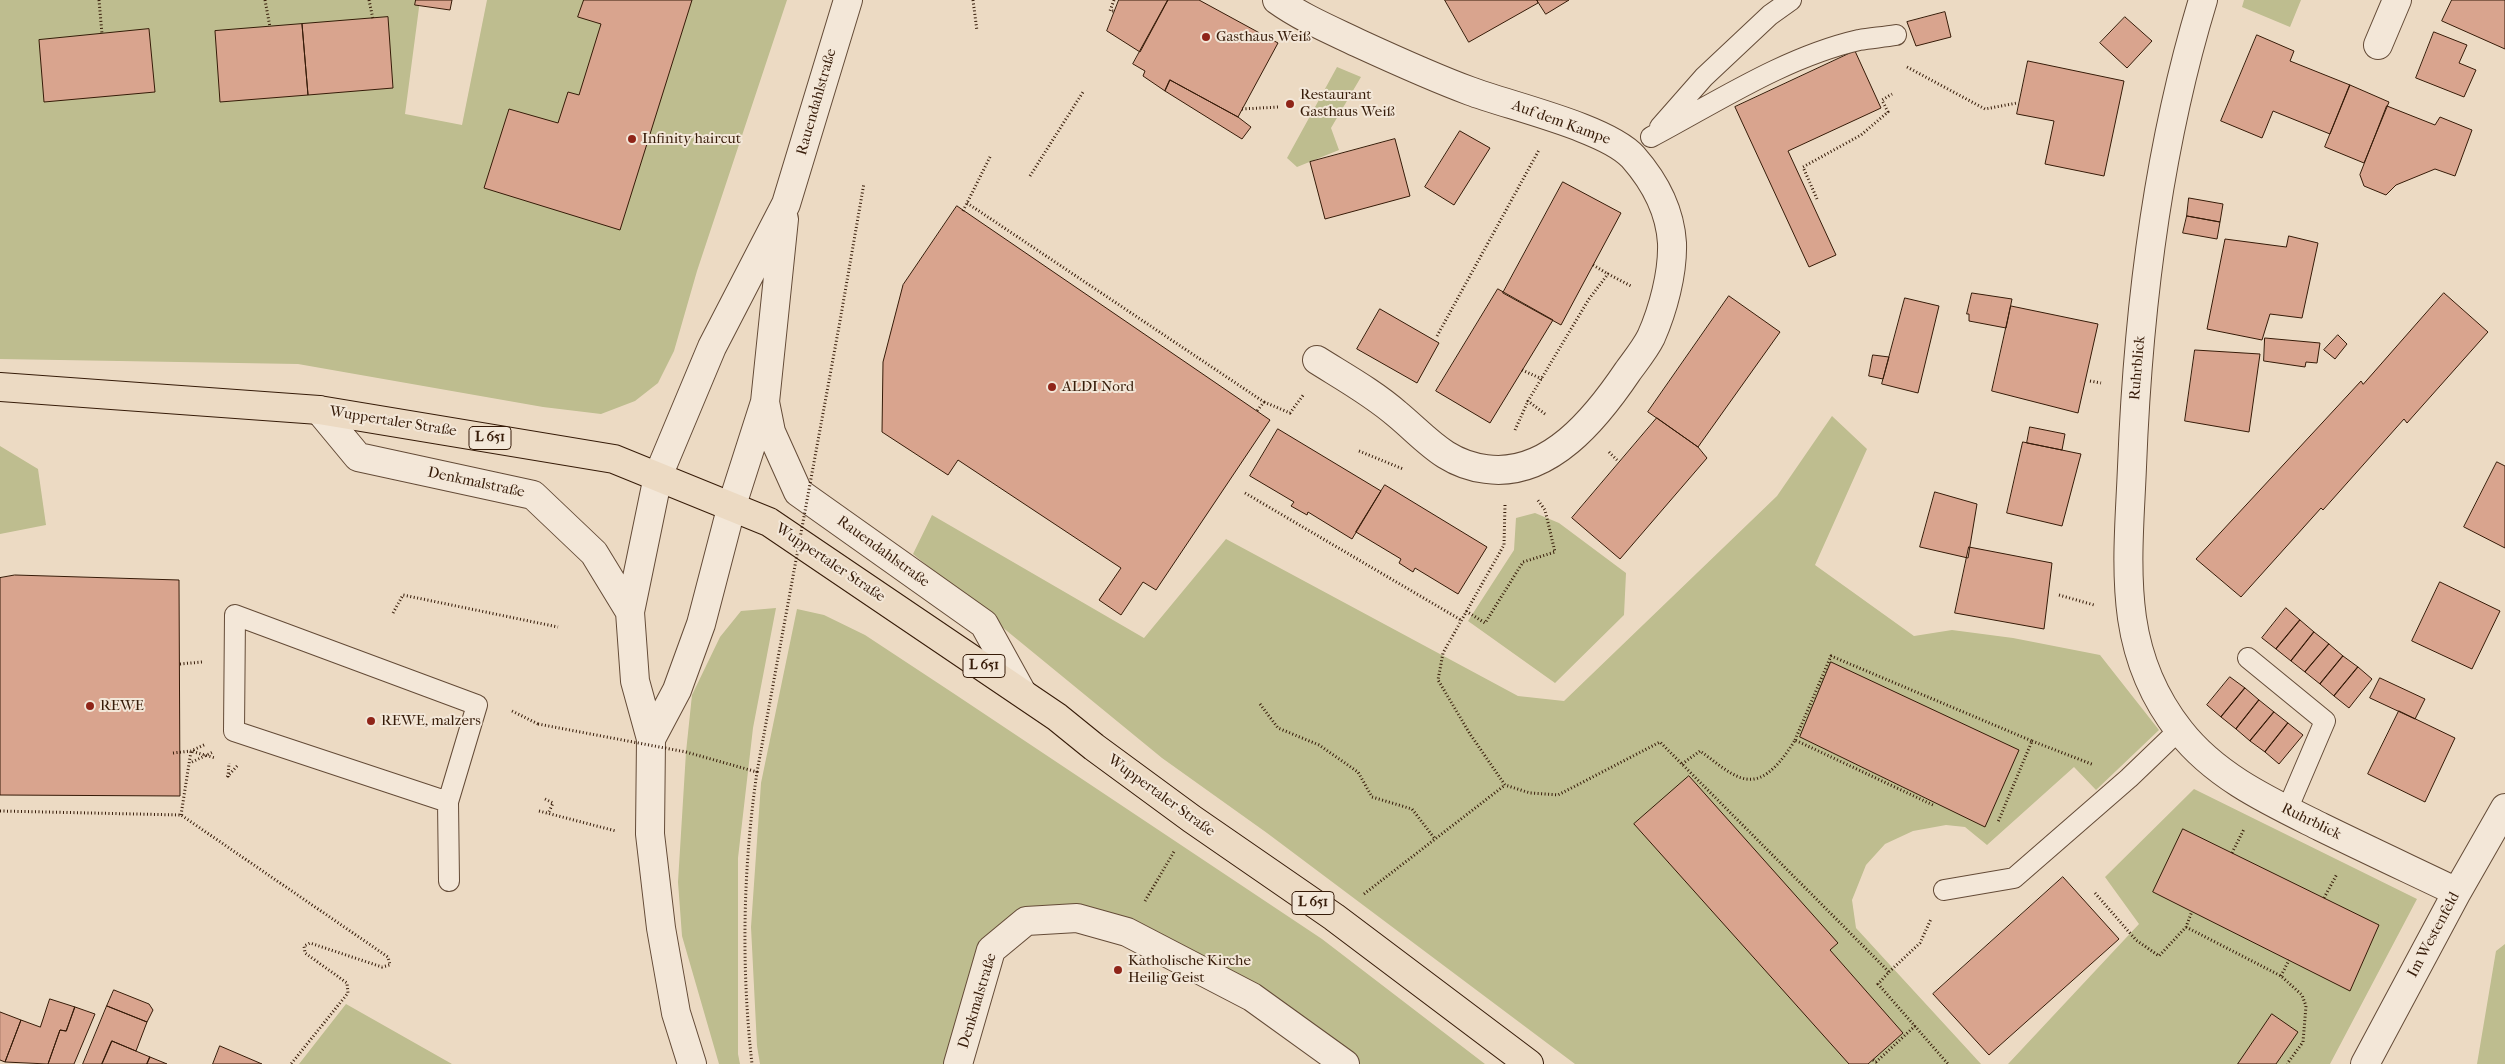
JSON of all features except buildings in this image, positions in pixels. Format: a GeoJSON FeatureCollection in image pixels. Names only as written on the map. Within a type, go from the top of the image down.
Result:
{"type":"FeatureCollection","features":[{"type":"Feature","properties":{"kind":"main road","name":"Wuppertaler Straße"},"geometry":{"type":"LineString","coordinates":[[0,387],[319,410],[614,459],[769,522],[1020,691],[1192,819],[1334,917],[1529,1064]]}},
{"type":"Feature","properties":{"kind":"street","name":"Rauendahlstraße"},"geometry":{"type":"LineString","coordinates":[[658,476],[712,347],[786,204],[848,0]]}},
{"type":"Feature","properties":{"kind":"street","name":"Auf dem Kampe"},"geometry":{"type":"LineString","coordinates":[[1278,0],[1322,26],[1419,71],[1469,91],[1595,133],[1620,146],[1631,155],[1651,179],[1662,201],[1670,225],[1670,266],[1662,302],[1646,345],[1612,394],[1575,436],[1544,457],[1514,469],[1485,469],[1449,457],[1428,443],[1387,406],[1321,362]]}},
{"type":"Feature","properties":{"kind":"street","name":"Ruhrblick"},"geometry":{"type":"LineString","coordinates":[[2203,0],[2186,55],[2176,98],[2150,248],[2133,429],[2128,569],[2131,616],[2143,664],[2160,700],[2180,730],[2220,770],[2246,788],[2288,810],[2457,892]]}},
{"type":"Feature","properties":{"kind":"street"},"geometry":{"type":"LineString","coordinates":[[2378,45],[2397,0]]}},
{"type":"Feature","properties":{"kind":"street","name":"Rauendahlstraße"},"geometry":{"type":"LineString","coordinates":[[732,506],[765,402],[786,204]]}},
{"type":"Feature","properties":{"kind":"street","name":"Rauendahlstraße"},"geometry":{"type":"LineString","coordinates":[[765,402],[771,432],[798,492],[984,624],[1020,691]]}},
{"type":"Feature","properties":{"kind":"street","name":"Denkmalstraße"},"geometry":{"type":"LineString","coordinates":[[319,410],[358,457],[533,495],[594,553],[630,612]]}},
{"type":"Feature","properties":{"kind":"street","name":"Denkmalstraße"},"geometry":{"type":"LineString","coordinates":[[658,476],[630,612],[635,681],[651,739],[650,834],[661,928],[676,1013],[692,1064]]}},
{"type":"Feature","properties":{"kind":"street","name":"Denkmalstraße"},"geometry":{"type":"LineString","coordinates":[[651,739],[677,690],[701,624],[732,506]]}},
{"type":"Feature","properties":{"kind":"street","name":"Im Westenfeld"},"geometry":{"type":"LineString","coordinates":[[2365,1064],[2457,892],[2505,808]]}},
{"type":"Feature","properties":{"kind":"street","name":"Denkmalstraße"},"geometry":{"type":"LineString","coordinates":[[958,1064],[991,950],[1026,921],[1076,918],[1127,932],[1252,997],[1345,1064]]}},
{"type":"Feature","properties":{"kind":"lane"},"geometry":{"type":"LineString","coordinates":[[1631,155],[1651,137],[1704,77],[1770,15],[1791,0]]}},
{"type":"Feature","properties":{"kind":"lane"},"geometry":{"type":"LineString","coordinates":[[1651,137],[1776,71],[1809,57],[1860,40],[1896,35]]}},
{"type":"Feature","properties":{"kind":"lane"},"geometry":{"type":"LineString","coordinates":[[448,802],[234,731],[236,615],[477,705],[448,802],[449,881]]}},
{"type":"Feature","properties":{"kind":"lane"},"geometry":{"type":"LineString","coordinates":[[2248,658],[2325,721],[2288,810]]}},
{"type":"Feature","properties":{"kind":"lane"},"geometry":{"type":"LineString","coordinates":[[1944,890],[2014,878],[2129,778],[2180,730]]}},
{"type":"Feature","properties":{"kind":"path"},"geometry":{"type":"LineString","coordinates":[[99,0],[102,34]]}},
{"type":"Feature","properties":{"kind":"path"},"geometry":{"type":"LineString","coordinates":[[265,0],[270,27]]}},
{"type":"Feature","properties":{"kind":"path"},"geometry":{"type":"LineString","coordinates":[[369,0],[373,19]]}},
{"type":"Feature","properties":{"kind":"path"},"geometry":{"type":"LineString","coordinates":[[973,0],[978,31]]}},
{"type":"Feature","properties":{"kind":"path"},"geometry":{"type":"LineString","coordinates":[[1114,0],[1110,10],[1115,12]]}},
{"type":"Feature","properties":{"kind":"path"},"geometry":{"type":"LineString","coordinates":[[1903,65],[1938,82],[1985,109],[2017,103]]}},
{"type":"Feature","properties":{"kind":"path"},"geometry":{"type":"LineString","coordinates":[[1030,176],[1083,92]]}},
{"type":"Feature","properties":{"kind":"path"},"geometry":{"type":"LineString","coordinates":[[1817,199],[1803,167],[1861,135],[1888,112],[1882,100],[1892,94]]}},
{"type":"Feature","properties":{"kind":"path"},"geometry":{"type":"LineString","coordinates":[[1242,109],[1279,107]]}},
{"type":"Feature","properties":{"kind":"path"},"geometry":{"type":"LineString","coordinates":[[1438,336],[1556,120]]}},
{"type":"Feature","properties":{"kind":"path"},"geometry":{"type":"LineString","coordinates":[[963,210],[991,155]]}},
{"type":"Feature","properties":{"kind":"path"},"geometry":{"type":"LineString","coordinates":[[752,1064],[744,927],[751,816],[757,772],[864,183]]}},
{"type":"Feature","properties":{"kind":"path"},"geometry":{"type":"LineString","coordinates":[[967,203],[1264,402],[1290,412],[1321,362]]}},
{"type":"Feature","properties":{"kind":"path"},"geometry":{"type":"LineString","coordinates":[[1593,265],[1662,302]]}},
{"type":"Feature","properties":{"kind":"path"},"geometry":{"type":"LineString","coordinates":[[1575,436],[1528,402],[1589,299],[1608,274]]}},
{"type":"Feature","properties":{"kind":"path"},"geometry":{"type":"LineString","coordinates":[[1522,370],[1542,379]]}},
{"type":"Feature","properties":{"kind":"path"},"geometry":{"type":"LineString","coordinates":[[1257,411],[1264,402]]}},
{"type":"Feature","properties":{"kind":"path"},"geometry":{"type":"LineString","coordinates":[[1466,611],[1485,623],[1523,562],[1555,552],[1545,510],[1514,469]]}},
{"type":"Feature","properties":{"kind":"path"},"geometry":{"type":"LineString","coordinates":[[1514,469],[1505,506],[1504,544],[1443,653],[1438,680],[1470,734],[1505,785],[1530,793],[1558,795],[1660,742],[1889,972]]}},
{"type":"Feature","properties":{"kind":"path"},"geometry":{"type":"LineString","coordinates":[[1245,493],[1461,620]]}},
{"type":"Feature","properties":{"kind":"path"},"geometry":{"type":"LineString","coordinates":[[393,613],[403,595],[558,627]]}},
{"type":"Feature","properties":{"kind":"path"},"geometry":{"type":"LineString","coordinates":[[1682,764],[1700,751],[1743,779],[1756,778],[1772,770],[1784,758],[1795,740],[1831,656],[2032,741],[2129,778]]}},
{"type":"Feature","properties":{"kind":"path"},"geometry":{"type":"LineString","coordinates":[[1260,704],[1278,728],[1319,745],[1358,772],[1372,797],[1412,808],[1435,839]]}},
{"type":"Feature","properties":{"kind":"path"},"geometry":{"type":"LineString","coordinates":[[512,712],[538,724],[686,752],[757,772]]}},
{"type":"Feature","properties":{"kind":"path"},"geometry":{"type":"LineString","coordinates":[[1795,740],[1933,805]]}},
{"type":"Feature","properties":{"kind":"path"},"geometry":{"type":"LineString","coordinates":[[1998,822],[2032,741]]}},
{"type":"Feature","properties":{"kind":"path"},"geometry":{"type":"LineString","coordinates":[[180,815],[190,751],[230,762]]}},
{"type":"Feature","properties":{"kind":"path"},"geometry":{"type":"LineString","coordinates":[[1334,917],[1505,785]]}},
{"type":"Feature","properties":{"kind":"path"},"geometry":{"type":"LineString","coordinates":[[545,799],[553,803],[548,814]]}},
{"type":"Feature","properties":{"kind":"path"},"geometry":{"type":"LineString","coordinates":[[0,811],[180,815],[388,957],[390,964],[382,967],[310,943],[304,946],[305,953],[347,983],[348,993],[291,1064]]}},
{"type":"Feature","properties":{"kind":"path"},"geometry":{"type":"LineString","coordinates":[[539,812],[607,830]]}},
{"type":"Feature","properties":{"kind":"path"},"geometry":{"type":"LineString","coordinates":[[1127,932],[1192,819]]}},
{"type":"Feature","properties":{"kind":"path"},"geometry":{"type":"LineString","coordinates":[[1944,890],[1920,943],[1878,984],[1916,1025],[1948,1064]]}},
{"type":"Feature","properties":{"kind":"path"},"geometry":{"type":"LineString","coordinates":[[2095,893],[2136,940],[2159,956],[2186,927],[2192,911]]}},
{"type":"Feature","properties":{"kind":"path"},"geometry":{"type":"LineString","coordinates":[[2186,927],[2281,976],[2298,990],[2306,1006],[2303,1042],[2287,1064]]}},
{"type":"Feature","properties":{"kind":"path"},"geometry":{"type":"LineString","coordinates":[[2281,976],[2289,960]]}},
{"type":"Feature","properties":{"kind":"path"},"geometry":{"type":"LineString","coordinates":[[1873,1060],[1876,1062],[1916,1025]]}},
{"type":"Feature","properties":{"kind":"shaded area"},"geometry":{"type":"Polygon","coordinates":[[[0,0],[420,0],[405,114],[462,125],[487,0],[787,0],[697,271],[674,351],[658,383],[635,401],[601,414],[543,407],[298,364],[0,359],[0,0]]]}},
{"type":"Feature","properties":{"kind":"shaded area"},"geometry":{"type":"Polygon","coordinates":[[[2244,0],[2301,0],[2290,27],[2242,7],[2244,0]]]}},
{"type":"Feature","properties":{"kind":"shaded area"},"geometry":{"type":"Polygon","coordinates":[[[1337,67],[1361,77],[1331,128],[1339,150],[1297,167],[1287,158],[1337,67]]]}},
{"type":"Feature","properties":{"kind":"shaded area"},"geometry":{"type":"Polygon","coordinates":[[[1832,416],[1867,449],[1815,565],[1914,636],[1952,630],[2013,638],[2100,655],[2159,730],[2096,790],[2074,767],[1987,845],[1965,827],[1946,825],[1913,831],[1885,844],[1866,865],[1852,900],[1856,928],[1981,1064],[1575,1064],[1267,833],[1162,758],[913,554],[932,515],[1144,638],[1226,539],[1518,696],[1564,701],[1777,496],[1832,416]]]}},
{"type":"Feature","properties":{"kind":"shaded area"},"geometry":{"type":"Polygon","coordinates":[[[0,446],[38,469],[46,525],[0,534],[0,446]]]}},
{"type":"Feature","properties":{"kind":"shaded area"},"geometry":{"type":"Polygon","coordinates":[[[1535,513],[1559,523],[1626,573],[1624,615],[1555,683],[1468,621],[1514,550],[1516,518],[1535,513]]]}},
{"type":"Feature","properties":{"kind":"shaded area"},"geometry":{"type":"Polygon","coordinates":[[[776,608],[753,728],[738,858],[738,1054],[740,1064],[719,1064],[682,936],[678,882],[686,752],[692,695],[720,637],[741,611],[776,608]]]}},
{"type":"Feature","properties":{"kind":"shaded area"},"geometry":{"type":"Polygon","coordinates":[[[797,609],[824,615],[865,635],[953,693],[1322,939],[1485,1064],[1356,1064],[1078,913],[986,947],[954,1064],[760,1064],[757,1046],[751,927],[761,783],[797,609]]]}},
{"type":"Feature","properties":{"kind":"shaded area"},"geometry":{"type":"Polygon","coordinates":[[[2194,789],[2417,899],[2330,1064],[2008,1064],[2139,924],[2105,877],[2194,789]]]}},
{"type":"Feature","properties":{"kind":"shaded area"},"geometry":{"type":"Polygon","coordinates":[[[2505,944],[2505,1064],[2477,1064],[2496,951],[2505,944]]]}},
{"type":"Feature","properties":{"kind":"shaded area"},"geometry":{"type":"Polygon","coordinates":[[[346,1004],[452,1064],[299,1064],[346,1004]]]}},
{"type":"Feature","properties":{"kind":"place","name":"Gasthaus Weiß"},"geometry":{"type":"Point","coordinates":[1206,37]}},
{"type":"Feature","properties":{"kind":"place","name":"Restaurant Gasthaus Weiß"},"geometry":{"type":"Point","coordinates":[1290,104]}},
{"type":"Feature","properties":{"kind":"place","name":"Infinity haircut"},"geometry":{"type":"Point","coordinates":[632,139]}},
{"type":"Feature","properties":{"kind":"place","name":"ALDI Nord"},"geometry":{"type":"Point","coordinates":[1052,387]}},
{"type":"Feature","properties":{"kind":"place","name":"REWE"},"geometry":{"type":"Point","coordinates":[90,706]}},
{"type":"Feature","properties":{"kind":"place","name":"REWE, malzers"},"geometry":{"type":"Point","coordinates":[371,721]}},
{"type":"Feature","properties":{"kind":"place","name":"Katholische Kirche Heilig Geist"},"geometry":{"type":"Point","coordinates":[1118,970]}}]}
